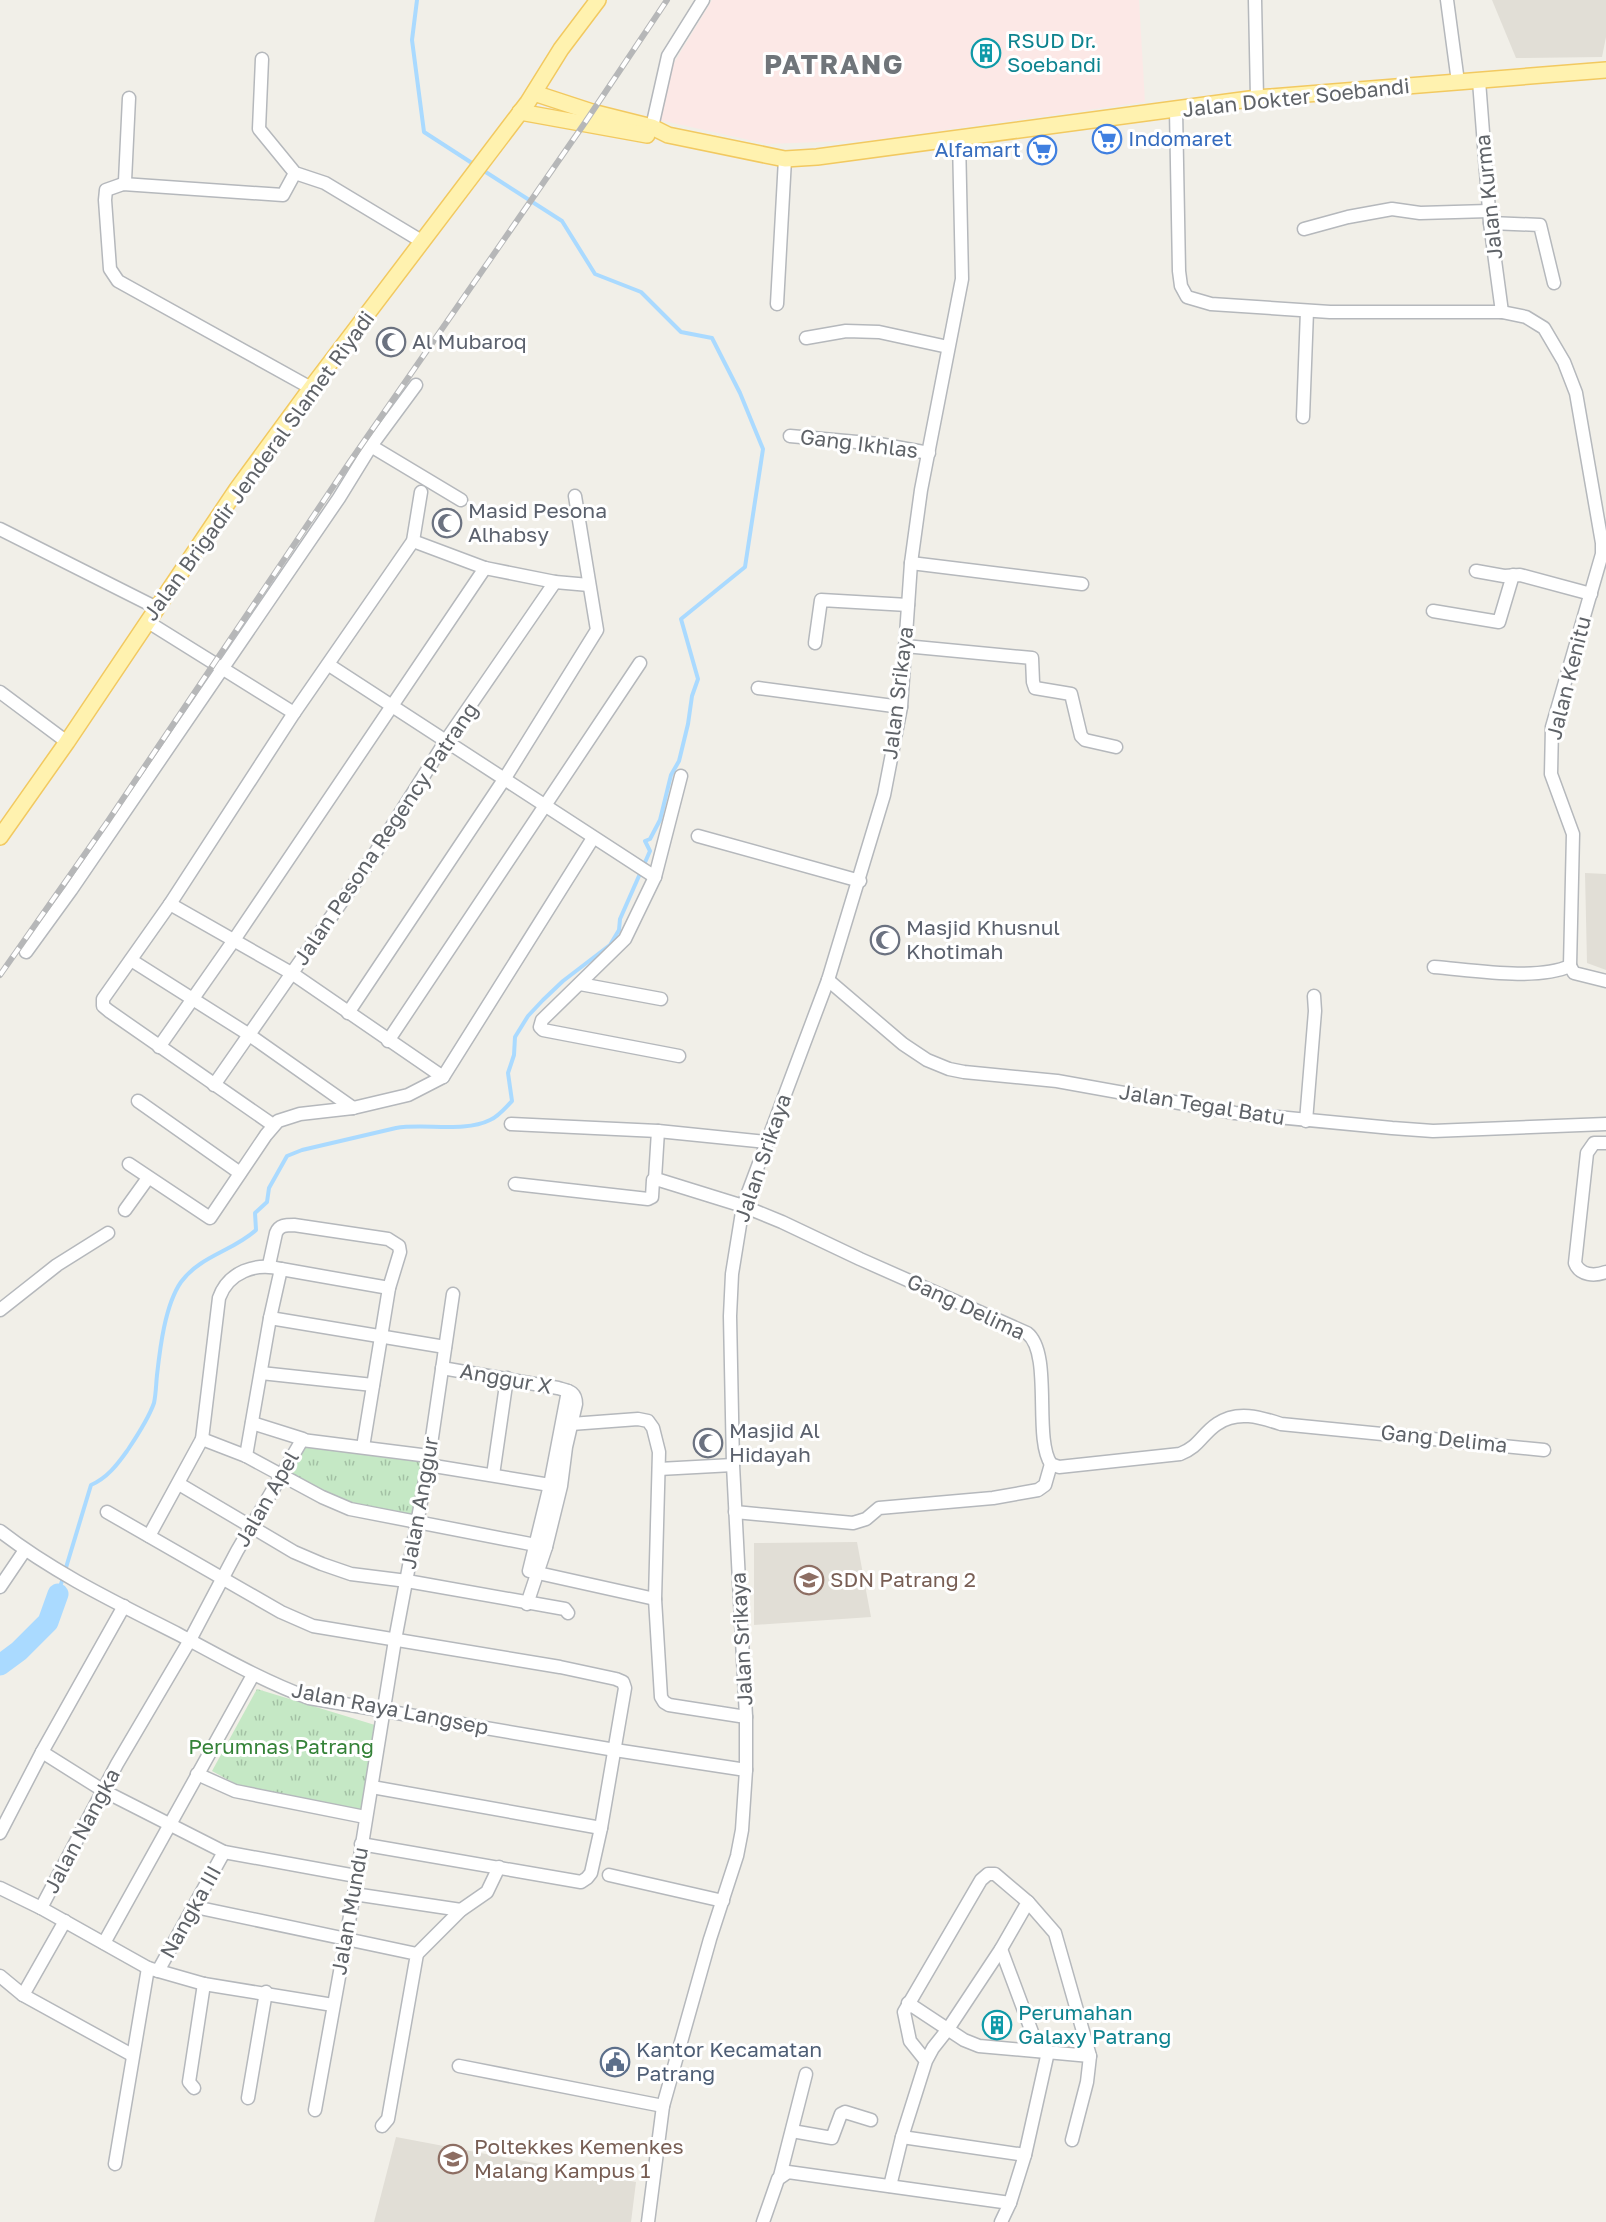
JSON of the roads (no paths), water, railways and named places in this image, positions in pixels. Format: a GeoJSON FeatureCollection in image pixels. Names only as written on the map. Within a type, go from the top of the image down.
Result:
{"type":"FeatureCollection","features":[{"type":"Feature","properties":{"kind":"main road","name":"Jalan Brigadir Jenderal Slamet Riyadi"},"geometry":{"type":"LineString","coordinates":[[0,837],[67,742],[237,489],[311,388],[487,158],[528,102],[561,48],[598,0]]}},
{"type":"Feature","properties":{"kind":"main road","name":"Jalan Dokter Soebandi"},"geometry":{"type":"LineString","coordinates":[[528,102],[650,136],[668,135],[785,159],[958,139],[1257,98],[1606,70]]}},
{"type":"Feature","properties":{"kind":"main road","name":"Jalan Dokter Soebandi"},"geometry":{"type":"LineString","coordinates":[[528,102],[592,112],[652,127],[668,135]]}},
{"type":"Feature","properties":{"kind":"street"},"geometry":{"type":"LineString","coordinates":[[652,127],[668,56],[703,0]]}},
{"type":"Feature","properties":{"kind":"street"},"geometry":{"type":"LineString","coordinates":[[1255,0],[1257,98]]}},
{"type":"Feature","properties":{"kind":"street"},"geometry":{"type":"LineString","coordinates":[[1447,0],[1458,82]]}},
{"type":"Feature","properties":{"kind":"street"},"geometry":{"type":"LineString","coordinates":[[262,59],[259,129],[295,173],[325,183],[423,242]]}},
{"type":"Feature","properties":{"kind":"street","name":"Jalan Kurma"},"geometry":{"type":"LineString","coordinates":[[1479,81],[1489,217],[1502,312]]}},
{"type":"Feature","properties":{"kind":"street"},"geometry":{"type":"LineString","coordinates":[[123,183],[125,181],[129,98]]}},
{"type":"Feature","properties":{"kind":"street","name":"Jalan Kenitu"},"geometry":{"type":"LineString","coordinates":[[1176,110],[1179,271],[1181,286],[1187,297],[1211,304],[1307,311],[1374,314],[1502,312],[1526,318],[1544,328],[1564,362],[1576,393],[1602,543],[1602,554],[1552,727],[1551,774],[1572,834],[1570,966]]}},
{"type":"Feature","properties":{"kind":"street","name":"Jalan Srikaya"},"geometry":{"type":"LineString","coordinates":[[648,2222],[663,2106],[710,1939],[737,1856],[742,1830],[746,1770],[746,1717],[733,1465],[730,1316],[732,1274],[743,1206],[828,980],[860,881],[884,795],[901,708],[911,563],[921,490],[962,279],[958,139]]}},
{"type":"Feature","properties":{"kind":"street"},"geometry":{"type":"LineString","coordinates":[[777,304],[785,159]]}},
{"type":"Feature","properties":{"kind":"street"},"geometry":{"type":"LineString","coordinates":[[295,173],[283,195],[123,183],[108,188],[105,194],[110,269],[114,277],[123,284],[311,388]]}},
{"type":"Feature","properties":{"kind":"street"},"geometry":{"type":"LineString","coordinates":[[1304,229],[1348,217],[1392,209],[1489,217],[1540,225],[1554,284]]}},
{"type":"Feature","properties":{"kind":"street"},"geometry":{"type":"LineString","coordinates":[[1304,417],[1307,311]]}},
{"type":"Feature","properties":{"kind":"street"},"geometry":{"type":"LineString","coordinates":[[807,338],[846,331],[879,332],[948,347]]}},
{"type":"Feature","properties":{"kind":"street"},"geometry":{"type":"LineString","coordinates":[[26,952],[71,890],[416,384]]}},
{"type":"Feature","properties":{"kind":"street","name":"Gang Ikhlas"},"geometry":{"type":"LineString","coordinates":[[790,436],[879,444],[929,453]]}},
{"type":"Feature","properties":{"kind":"street"},"geometry":{"type":"LineString","coordinates":[[372,446],[461,500]]}},
{"type":"Feature","properties":{"kind":"street"},"geometry":{"type":"LineString","coordinates":[[273,1125],[103,1006],[103,997],[170,904],[294,713],[412,542],[422,492]]}},
{"type":"Feature","properties":{"kind":"street"},"geometry":{"type":"LineString","coordinates":[[348,1013],[505,778],[597,630],[575,496]]}},
{"type":"Feature","properties":{"kind":"street"},"geometry":{"type":"LineString","coordinates":[[0,529],[157,608]]}},
{"type":"Feature","properties":{"kind":"street"},"geometry":{"type":"LineString","coordinates":[[412,542],[485,568],[555,582],[589,585]]}},
{"type":"Feature","properties":{"kind":"street"},"geometry":{"type":"LineString","coordinates":[[911,563],[1082,584]]}},
{"type":"Feature","properties":{"kind":"street"},"geometry":{"type":"LineString","coordinates":[[159,1047],[234,940],[485,568]]}},
{"type":"Feature","properties":{"kind":"street"},"geometry":{"type":"LineString","coordinates":[[1476,571],[1520,575],[1591,594]]}},
{"type":"Feature","properties":{"kind":"street"},"geometry":{"type":"LineString","coordinates":[[1433,612],[1499,622],[1513,575]]}},
{"type":"Feature","properties":{"kind":"street","name":"Jalan Pesona Regency Patrang"},"geometry":{"type":"LineString","coordinates":[[214,1085],[370,861],[445,742],[555,582]]}},
{"type":"Feature","properties":{"kind":"street"},"geometry":{"type":"LineString","coordinates":[[815,643],[821,600],[908,605]]}},
{"type":"Feature","properties":{"kind":"street"},"geometry":{"type":"LineString","coordinates":[[148,622],[294,713]]}},
{"type":"Feature","properties":{"kind":"street"},"geometry":{"type":"LineString","coordinates":[[905,646],[1032,658],[1035,688],[1071,694],[1081,736],[1085,740],[1116,747]]}},
{"type":"Feature","properties":{"kind":"street"},"geometry":{"type":"LineString","coordinates":[[388,1041],[640,663]]}},
{"type":"Feature","properties":{"kind":"street"},"geometry":{"type":"LineString","coordinates":[[329,665],[652,875]]}},
{"type":"Feature","properties":{"kind":"street"},"geometry":{"type":"LineString","coordinates":[[758,688],[901,708]]}},
{"type":"Feature","properties":{"kind":"street"},"geometry":{"type":"LineString","coordinates":[[0,692],[67,742]]}},
{"type":"Feature","properties":{"kind":"street"},"geometry":{"type":"LineString","coordinates":[[680,1056],[543,1030],[540,1027],[542,1020],[623,944],[652,875],[681,776]]}},
{"type":"Feature","properties":{"kind":"street"},"geometry":{"type":"LineString","coordinates":[[698,836],[860,881]]}},
{"type":"Feature","properties":{"kind":"street"},"geometry":{"type":"LineString","coordinates":[[129,1164],[210,1218],[273,1125],[300,1114],[353,1108],[408,1095],[442,1077],[593,838]]}},
{"type":"Feature","properties":{"kind":"street"},"geometry":{"type":"LineString","coordinates":[[170,904],[293,974],[442,1077]]}},
{"type":"Feature","properties":{"kind":"street"},"geometry":{"type":"LineString","coordinates":[[131,960],[248,1034],[353,1108]]}},
{"type":"Feature","properties":{"kind":"street"},"geometry":{"type":"LineString","coordinates":[[1434,967],[1538,974],[1555,973],[1570,966],[1574,974],[1606,981]]}},
{"type":"Feature","properties":{"kind":"street","name":"Jalan Tegal Batu"},"geometry":{"type":"LineString","coordinates":[[828,980],[903,1044],[927,1060],[948,1069],[964,1072],[1057,1081],[1235,1113],[1433,1131],[1606,1124]]}},
{"type":"Feature","properties":{"kind":"street"},"geometry":{"type":"LineString","coordinates":[[580,984],[661,999]]}},
{"type":"Feature","properties":{"kind":"street"},"geometry":{"type":"LineString","coordinates":[[1306,1120],[1315,1011],[1314,996]]}},
{"type":"Feature","properties":{"kind":"street"},"geometry":{"type":"LineString","coordinates":[[138,1101],[240,1173]]}},
{"type":"Feature","properties":{"kind":"street"},"geometry":{"type":"LineString","coordinates":[[511,1124],[658,1131],[766,1142]]}},
{"type":"Feature","properties":{"kind":"street"},"geometry":{"type":"LineString","coordinates":[[515,1184],[648,1199],[652,1197],[653,1180],[655,1179],[658,1131]]}},
{"type":"Feature","properties":{"kind":"street"},"geometry":{"type":"LineString","coordinates":[[1606,1143],[1594,1143],[1587,1153],[1575,1263],[1580,1271],[1587,1274],[1606,1272]]}},
{"type":"Feature","properties":{"kind":"street"},"geometry":{"type":"LineString","coordinates":[[125,1210],[148,1178]]}},
{"type":"Feature","properties":{"kind":"street","name":"Gang Delima"},"geometry":{"type":"LineString","coordinates":[[655,1179],[743,1206],[1030,1335],[1037,1347],[1042,1383],[1045,1450],[1051,1464],[1059,1467],[1180,1454],[1192,1449],[1216,1424],[1231,1418],[1255,1415],[1281,1424],[1544,1450]]}},
{"type":"Feature","properties":{"kind":"street"},"geometry":{"type":"LineString","coordinates":[[246,1456],[270,1318],[277,1230],[284,1226],[294,1225],[388,1239],[397,1244],[400,1252],[389,1288],[363,1447]]}},
{"type":"Feature","properties":{"kind":"street"},"geometry":{"type":"LineString","coordinates":[[0,1310],[57,1265],[108,1233]]}},
{"type":"Feature","properties":{"kind":"street"},"geometry":{"type":"LineString","coordinates":[[149,1536],[202,1439],[219,1298],[222,1290],[233,1278],[258,1266],[275,1267],[389,1288]]}},
{"type":"Feature","properties":{"kind":"street","name":"Jalan Anggur"},"geometry":{"type":"LineString","coordinates":[[383,1711],[428,1461],[453,1294]]}},
{"type":"Feature","properties":{"kind":"street"},"geometry":{"type":"LineString","coordinates":[[270,1318],[445,1347]]}},
{"type":"Feature","properties":{"kind":"street","name":"Anggur X"},"geometry":{"type":"LineString","coordinates":[[442,1368],[507,1378],[568,1391],[574,1394],[576,1399],[571,1424]]}},
{"type":"Feature","properties":{"kind":"street"},"geometry":{"type":"LineString","coordinates":[[261,1373],[373,1386]]}},
{"type":"Feature","properties":{"kind":"street"},"geometry":{"type":"LineString","coordinates":[[493,1475],[507,1378]]}},
{"type":"Feature","properties":{"kind":"street"},"geometry":{"type":"LineString","coordinates":[[555,1486],[568,1391]]}},
{"type":"Feature","properties":{"kind":"street"},"geometry":{"type":"LineString","coordinates":[[527,1604],[538,1574],[541,1546],[571,1424],[645,1419],[655,1432],[659,1469],[655,1599],[661,1697],[664,1702],[746,1717]]}},
{"type":"Feature","properties":{"kind":"street"},"geometry":{"type":"LineString","coordinates":[[252,1423],[303,1439]]}},
{"type":"Feature","properties":{"kind":"street"},"geometry":{"type":"LineString","coordinates":[[202,1439],[246,1456],[322,1497],[351,1509],[541,1546]]}},
{"type":"Feature","properties":{"kind":"street","name":"Jalan Apel"},"geometry":{"type":"LineString","coordinates":[[190,1640],[251,1527],[303,1439],[363,1447],[555,1486]]}},
{"type":"Feature","properties":{"kind":"street"},"geometry":{"type":"LineString","coordinates":[[735,1512],[853,1523],[866,1519],[879,1508],[993,1498],[1038,1490],[1046,1485],[1051,1464]]}},
{"type":"Feature","properties":{"kind":"street"},"geometry":{"type":"LineString","coordinates":[[659,1469],[733,1465]]}},
{"type":"Feature","properties":{"kind":"street"},"geometry":{"type":"LineString","coordinates":[[179,1484],[294,1552],[351,1574],[407,1581],[527,1604],[566,1609],[568,1613]]}},
{"type":"Feature","properties":{"kind":"street"},"geometry":{"type":"LineString","coordinates":[[107,1512],[222,1580],[281,1612],[313,1626],[560,1666],[623,1682],[625,1688],[615,1750],[601,1828],[588,1878],[580,1882],[361,1844]]}},
{"type":"Feature","properties":{"kind":"street","name":"Jalan Raya Langsep"},"geometry":{"type":"LineString","coordinates":[[0,1531],[44,1562],[124,1606],[253,1675],[309,1698],[746,1770]]}},
{"type":"Feature","properties":{"kind":"street"},"geometry":{"type":"LineString","coordinates":[[0,1587],[25,1550]]}},
{"type":"Feature","properties":{"kind":"street"},"geometry":{"type":"LineString","coordinates":[[538,1574],[655,1599]]}},
{"type":"Feature","properties":{"kind":"street"},"geometry":{"type":"LineString","coordinates":[[0,1833],[42,1752],[124,1606]]}},
{"type":"Feature","properties":{"kind":"street","name":"Jalan Nangka"},"geometry":{"type":"LineString","coordinates":[[190,1640],[152,1704],[41,1908],[153,1969],[204,1984],[266,1992],[333,2005]]}},
{"type":"Feature","properties":{"kind":"street"},"geometry":{"type":"LineString","coordinates":[[104,1943],[253,1675]]}},
{"type":"Feature","properties":{"kind":"street","name":"Jalan Mundu"},"geometry":{"type":"LineString","coordinates":[[315,2110],[354,1894],[383,1711]]}},
{"type":"Feature","properties":{"kind":"street"},"geometry":{"type":"LineString","coordinates":[[42,1752],[104,1791],[224,1852],[356,1876]]}},
{"type":"Feature","properties":{"kind":"street"},"geometry":{"type":"LineString","coordinates":[[196,1774],[235,1791],[365,1817]]}},
{"type":"Feature","properties":{"kind":"street"},"geometry":{"type":"LineString","coordinates":[[372,1787],[601,1828]]}},
{"type":"Feature","properties":{"kind":"street","name":"Nangka III"},"geometry":{"type":"LineString","coordinates":[[114,2164],[132,2055],[153,1969],[195,1907],[224,1852]]}},
{"type":"Feature","properties":{"kind":"street"},"geometry":{"type":"LineString","coordinates":[[382,2126],[388,2119],[417,1954],[462,1910],[489,1890],[499,1868]]}},
{"type":"Feature","properties":{"kind":"street"},"geometry":{"type":"LineString","coordinates":[[926,2061],[910,2042],[904,2012],[981,1880],[988,1874],[995,1874],[1028,1902],[1055,1933],[1090,2056],[1087,2082],[1072,2140]]}},
{"type":"Feature","properties":{"kind":"street"},"geometry":{"type":"LineString","coordinates":[[609,1875],[723,1901]]}},
{"type":"Feature","properties":{"kind":"street"},"geometry":{"type":"LineString","coordinates":[[0,1888],[41,1908]]}},
{"type":"Feature","properties":{"kind":"street"},"geometry":{"type":"LineString","coordinates":[[354,1894],[462,1910]]}},
{"type":"Feature","properties":{"kind":"street"},"geometry":{"type":"LineString","coordinates":[[890,2186],[902,2137],[926,2061],[1001,1949],[1028,1902]]}},
{"type":"Feature","properties":{"kind":"street"},"geometry":{"type":"LineString","coordinates":[[195,1907],[417,1954]]}},
{"type":"Feature","properties":{"kind":"street"},"geometry":{"type":"LineString","coordinates":[[23,1995],[65,1921]]}},
{"type":"Feature","properties":{"kind":"street"},"geometry":{"type":"LineString","coordinates":[[1001,1949],[1043,2051],[1025,2155],[1010,2203],[1001,2222]]}},
{"type":"Feature","properties":{"kind":"street"},"geometry":{"type":"LineString","coordinates":[[0,1976],[23,1995],[132,2055]]}},
{"type":"Feature","properties":{"kind":"street"},"geometry":{"type":"LineString","coordinates":[[194,2088],[189,2082],[204,1984]]}},
{"type":"Feature","properties":{"kind":"street"},"geometry":{"type":"LineString","coordinates":[[248,2098],[266,1992]]}},
{"type":"Feature","properties":{"kind":"street"},"geometry":{"type":"LineString","coordinates":[[908,2003],[964,2040],[979,2046],[1090,2056]]}},
{"type":"Feature","properties":{"kind":"street"},"geometry":{"type":"LineString","coordinates":[[459,2066],[663,2106]]}},
{"type":"Feature","properties":{"kind":"street"},"geometry":{"type":"LineString","coordinates":[[763,2222],[780,2176],[806,2074]]}},
{"type":"Feature","properties":{"kind":"street"},"geometry":{"type":"LineString","coordinates":[[792,2131],[831,2138],[845,2112],[871,2120]]}},
{"type":"Feature","properties":{"kind":"street"},"geometry":{"type":"LineString","coordinates":[[902,2137],[1025,2155]]}},
{"type":"Feature","properties":{"kind":"street"},"geometry":{"type":"LineString","coordinates":[[780,2176],[788,2172],[1010,2203]]}},
{"type":"Feature","properties":{"kind":"waterway"},"geometry":{"type":"LineString","coordinates":[[417,0],[412,40],[424,132],[475,165]]}},
{"type":"Feature","properties":{"kind":"waterway"},"geometry":{"type":"LineString","coordinates":[[58,1594],[91,1485],[107,1475],[119,1461],[149,1416],[154,1403],[164,1327],[175,1291],[189,1273],[198,1266],[256,1230],[255,1213],[267,1202],[269,1188],[287,1156],[302,1150],[396,1128],[456,1127],[480,1124],[502,1112],[512,1101],[508,1073],[514,1055],[515,1037],[528,1016],[543,1000],[563,981],[610,945],[619,930],[620,919],[650,851],[645,841],[650,839],[660,820],[671,775],[679,761],[692,696],[698,679],[681,619],[745,567],[763,449],[740,393],[712,338],[681,332],[641,292],[595,274],[562,221],[481,169]]}},
{"type":"Feature","properties":{"kind":"waterway"},"geometry":{"type":"LineString","coordinates":[[0,1665],[19,1651],[48,1622],[58,1594]]}},
{"type":"Feature","properties":{"kind":"railway"},"geometry":{"type":"LineString","coordinates":[[0,975],[108,821],[349,463],[667,0]]}},
{"type":"Feature","properties":{"kind":"place","name":"RSUD Dr. Soebandi"},"geometry":{"type":"Point","coordinates":[986,53]}},
{"type":"Feature","properties":{"kind":"place","name":"Indomaret"},"geometry":{"type":"Point","coordinates":[1107,139]}},
{"type":"Feature","properties":{"kind":"place","name":"Alfamart"},"geometry":{"type":"Point","coordinates":[1042,150]}},
{"type":"Feature","properties":{"kind":"place","name":"Al Mubaroq"},"geometry":{"type":"Point","coordinates":[391,342]}},
{"type":"Feature","properties":{"kind":"place","name":"Masid Pesona Alhabsy"},"geometry":{"type":"Point","coordinates":[447,523]}},
{"type":"Feature","properties":{"kind":"place","name":"Masjid Khusnul Khotimah"},"geometry":{"type":"Point","coordinates":[885,940]}},
{"type":"Feature","properties":{"kind":"place","name":"Masjid Al Hidayah"},"geometry":{"type":"Point","coordinates":[708,1443]}},
{"type":"Feature","properties":{"kind":"place","name":"SDN Patrang 2"},"geometry":{"type":"Point","coordinates":[809,1580]}},
{"type":"Feature","properties":{"kind":"place","name":"Perumahan Galaxy Patrang"},"geometry":{"type":"Point","coordinates":[997,2025]}},
{"type":"Feature","properties":{"kind":"place","name":"Kantor Kecamatan Patrang"},"geometry":{"type":"Point","coordinates":[615,2062]}},
{"type":"Feature","properties":{"kind":"place","name":"Poltekkes Kemenkes Malang Kampus 1"},"geometry":{"type":"Point","coordinates":[453,2159]}},
{"type":"Feature","properties":{"kind":"district","name":"PATRANG"},"geometry":{"type":"Point","coordinates":[834,65]}},
{"type":"Feature","properties":{"kind":"park label","name":"Perumnas Patrang"},"geometry":{"type":"Point","coordinates":[281,1747]}}]}
